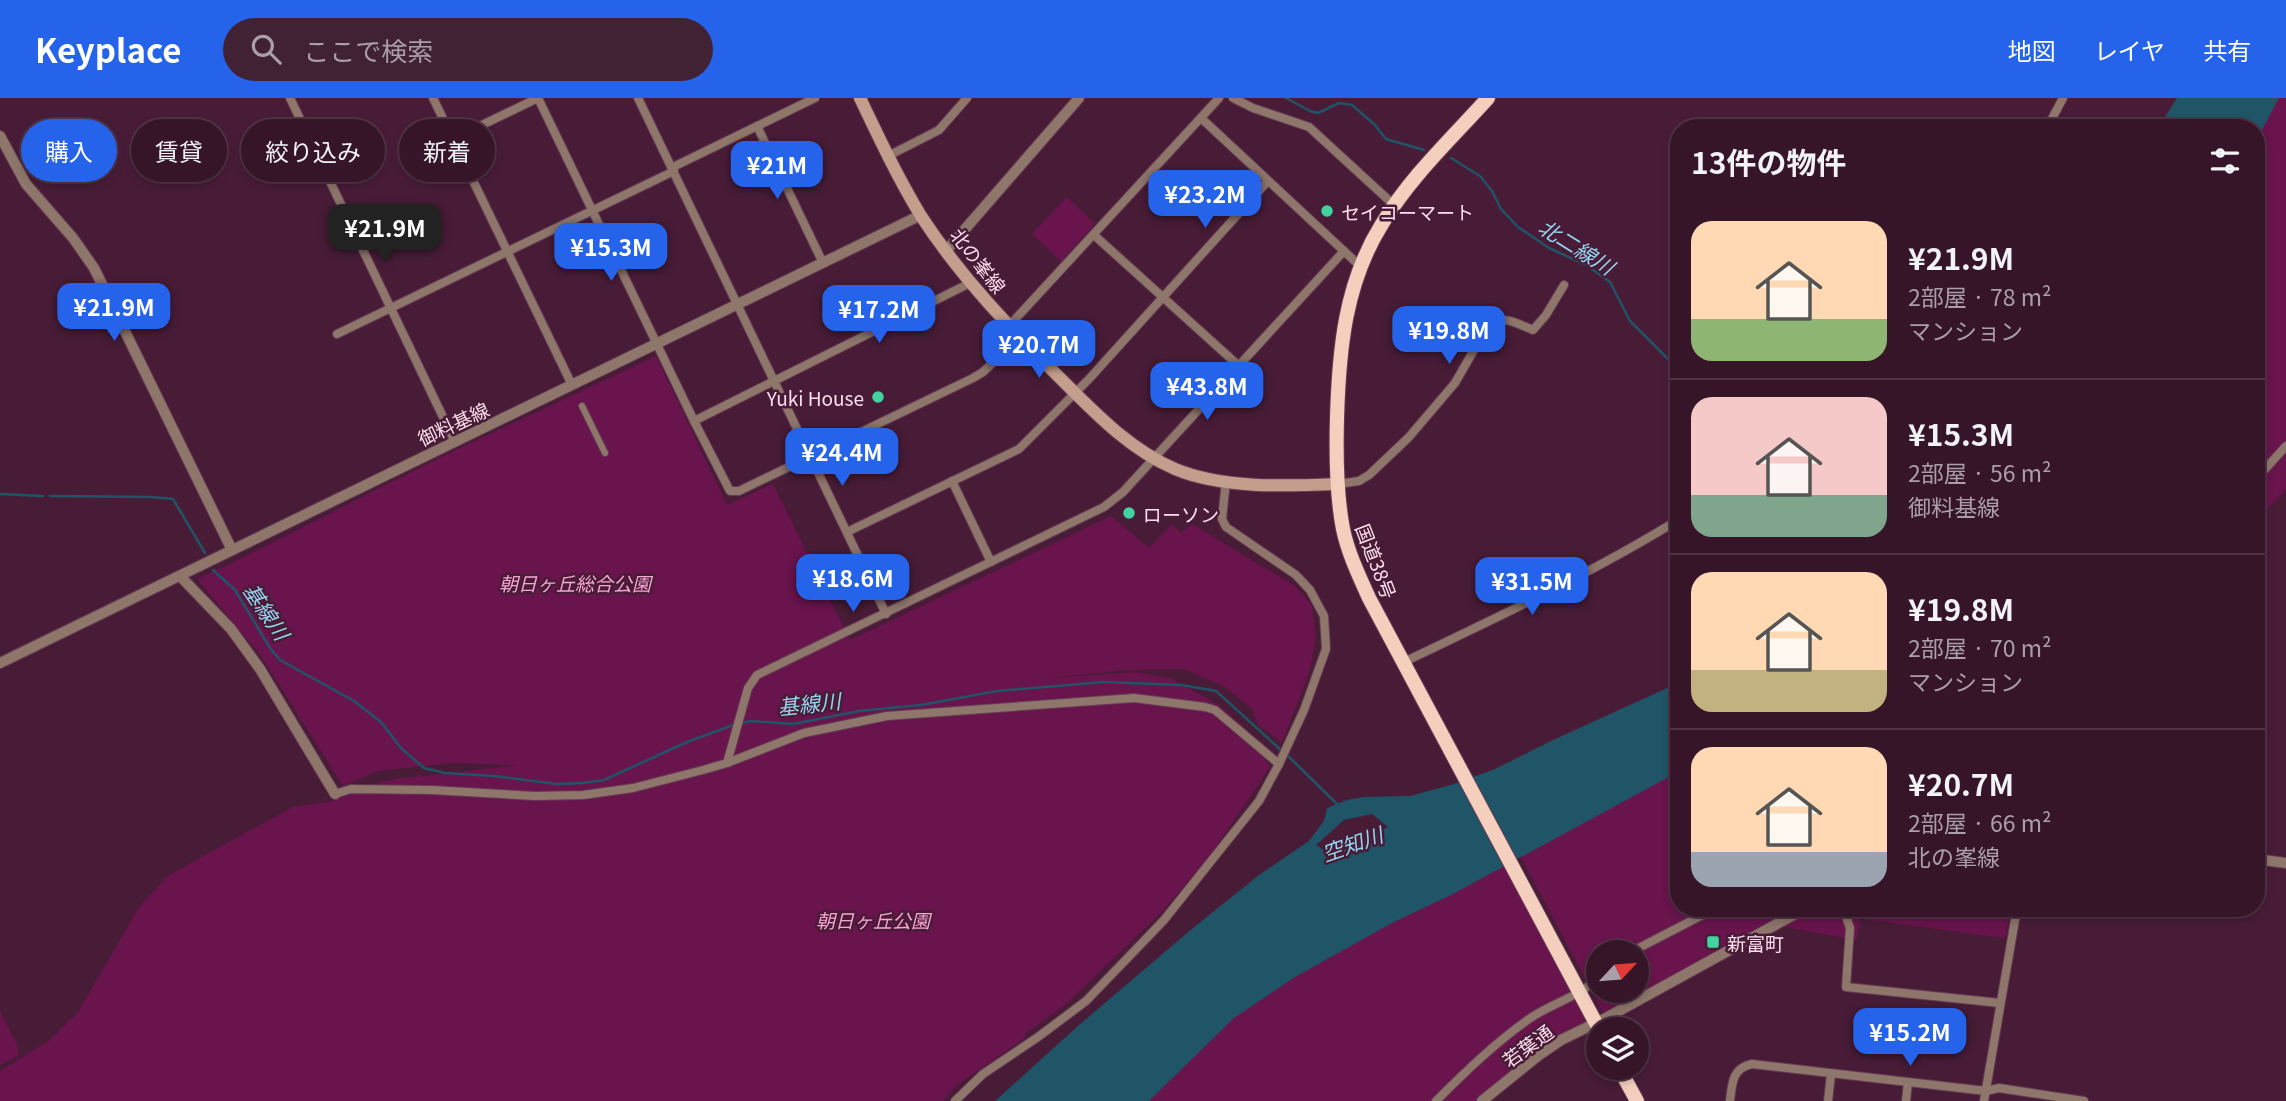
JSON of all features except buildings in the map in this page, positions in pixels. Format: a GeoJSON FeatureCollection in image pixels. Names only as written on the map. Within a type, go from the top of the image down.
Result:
{"type":"FeatureCollection","features":[{"type":"Feature","properties":{"kind":"highway","name":"国道38号"},"geometry":{"type":"LineString","coordinates":[[1488,98],[1394,205],[1360,265],[1351,293],[1340,348],[1337,432],[1338,484],[1343,530],[1369,598],[1593,1017]]}},
{"type":"Feature","properties":{"kind":"highway"},"geometry":{"type":"LineString","coordinates":[[1626,1080],[1637,1101]]}},
{"type":"Feature","properties":{"kind":"main road","name":"北の峯線"},"geometry":{"type":"LineString","coordinates":[[860,98],[921,215],[970,283],[1109,426],[1154,458],[1189,474],[1266,485],[1338,484]]}},
{"type":"Feature","properties":{"kind":"street"},"geometry":{"type":"LineString","coordinates":[[290,98],[455,442]]}},
{"type":"Feature","properties":{"kind":"street"},"geometry":{"type":"LineString","coordinates":[[433,98],[443,119]]}},
{"type":"Feature","properties":{"kind":"street"},"geometry":{"type":"LineString","coordinates":[[494,119],[538,98],[730,491],[739,491],[973,378],[1020,337]]}},
{"type":"Feature","properties":{"kind":"street"},"geometry":{"type":"LineString","coordinates":[[638,98],[886,614]]}},
{"type":"Feature","properties":{"kind":"street"},"geometry":{"type":"LineString","coordinates":[[337,334],[815,98]]}},
{"type":"Feature","properties":{"kind":"street"},"geometry":{"type":"LineString","coordinates":[[946,251],[1079,98]]}},
{"type":"Feature","properties":{"kind":"street"},"geometry":{"type":"LineString","coordinates":[[1009,326],[1219,98]]}},
{"type":"Feature","properties":{"kind":"street"},"geometry":{"type":"LineString","coordinates":[[1233,98],[1253,108],[1309,127],[1394,205]]}},
{"type":"Feature","properties":{"kind":"street"},"geometry":{"type":"LineString","coordinates":[[2052,119],[2063,98]]}},
{"type":"Feature","properties":{"kind":"street"},"geometry":{"type":"LineString","coordinates":[[888,156],[939,130],[963,100]]}},
{"type":"Feature","properties":{"kind":"street"},"geometry":{"type":"LineString","coordinates":[[1200,118],[1360,265]]}},
{"type":"Feature","properties":{"kind":"street"},"geometry":{"type":"LineString","coordinates":[[757,126],[823,263]]}},
{"type":"Feature","properties":{"kind":"street"},"geometry":{"type":"LineString","coordinates":[[0,136],[26,184],[73,238],[94,268],[233,550]]}},
{"type":"Feature","properties":{"kind":"street"},"geometry":{"type":"LineString","coordinates":[[847,532],[1019,449],[1163,298],[1268,181]]}},
{"type":"Feature","properties":{"kind":"street"},"geometry":{"type":"LineString","coordinates":[[474,182],[572,385]]}},
{"type":"Feature","properties":{"kind":"street","name":"御料基線"},"geometry":{"type":"LineString","coordinates":[[0,663],[921,215]]}},
{"type":"Feature","properties":{"kind":"street"},"geometry":{"type":"LineString","coordinates":[[1094,235],[1239,366]]}},
{"type":"Feature","properties":{"kind":"street"},"geometry":{"type":"LineString","coordinates":[[727,763],[748,688],[757,675],[1104,507],[1123,492],[1344,251]]}},
{"type":"Feature","properties":{"kind":"street"},"geometry":{"type":"LineString","coordinates":[[694,421],[970,283]]}},
{"type":"Feature","properties":{"kind":"street"},"geometry":{"type":"LineString","coordinates":[[1338,484],[1359,481],[1370,475],[1409,437],[1455,383],[1490,322],[1508,319],[1533,330],[1546,315],[1564,285]]}},
{"type":"Feature","properties":{"kind":"street"},"geometry":{"type":"LineString","coordinates":[[582,406],[605,453]]}},
{"type":"Feature","properties":{"kind":"street"},"geometry":{"type":"LineString","coordinates":[[2265,469],[2286,446]]}},
{"type":"Feature","properties":{"kind":"street"},"geometry":{"type":"LineString","coordinates":[[952,481],[991,562]]}},
{"type":"Feature","properties":{"kind":"street"},"geometry":{"type":"LineString","coordinates":[[955,1101],[983,1074],[1086,1001],[1164,920],[1259,801],[1304,710],[1326,649],[1324,616],[1310,590],[1296,575],[1226,527],[1222,519],[1226,481]]}},
{"type":"Feature","properties":{"kind":"street"},"geometry":{"type":"LineString","coordinates":[[1405,662],[1596,569],[1670,525]]}},
{"type":"Feature","properties":{"kind":"street"},"geometry":{"type":"LineString","coordinates":[[180,576],[231,629],[260,669],[335,794],[351,789],[534,796],[583,795],[633,788],[727,763],[804,733],[887,716],[1134,698],[1215,710],[1279,764]]}},
{"type":"Feature","properties":{"kind":"street"},"geometry":{"type":"LineString","coordinates":[[2265,860],[2286,863]]}},
{"type":"Feature","properties":{"kind":"street"},"geometry":{"type":"LineString","coordinates":[[1649,943],[1699,917]]}},
{"type":"Feature","properties":{"kind":"street","name":"若葉通"},"geometry":{"type":"LineString","coordinates":[[1614,1017],[1790,917]]}},
{"type":"Feature","properties":{"kind":"street"},"geometry":{"type":"LineString","coordinates":[[1846,917],[1850,928],[1846,987],[2000,1003]]}},
{"type":"Feature","properties":{"kind":"street"},"geometry":{"type":"LineString","coordinates":[[1985,1096],[2015,917]]}},
{"type":"Feature","properties":{"kind":"street"},"geometry":{"type":"LineString","coordinates":[[1436,1101],[1509,1033],[1578,988],[1586,987]]}},
{"type":"Feature","properties":{"kind":"street","name":"若葉通"},"geometry":{"type":"LineString","coordinates":[[1483,1101],[1539,1055],[1561,1040],[1586,1031]]}},
{"type":"Feature","properties":{"kind":"street"},"geometry":{"type":"LineString","coordinates":[[1730,1101],[1733,1078],[1737,1071],[1752,1064],[1908,1082],[1985,1096],[2000,1088],[2084,1101]]}},
{"type":"Feature","properties":{"kind":"street"},"geometry":{"type":"LineString","coordinates":[[1828,1101],[1831,1074]]}},
{"type":"Feature","properties":{"kind":"street"},"geometry":{"type":"LineString","coordinates":[[1906,1101],[1908,1082]]}},
{"type":"Feature","properties":{"kind":"green space"},"geometry":{"type":"Polygon","coordinates":[[[2273,98],[2286,98],[2286,489],[2265,511],[2265,119],[2262,119],[2273,98]]]}},
{"type":"Feature","properties":{"kind":"green space"},"geometry":{"type":"Polygon","coordinates":[[[1067,197],[1095,224],[1061,261],[1032,234],[1067,197]]]}},
{"type":"Feature","properties":{"kind":"green space"},"geometry":{"type":"Polygon","coordinates":[[[656,356],[727,505],[773,484],[850,640],[1111,516],[1149,548],[1172,524],[1181,533],[1192,524],[1295,586],[1312,606],[1316,637],[1310,670],[1281,745],[1278,739],[1258,725],[1252,709],[1225,687],[1184,669],[1126,670],[1047,678],[1137,672],[1172,679],[1219,705],[1242,725],[1270,767],[1212,853],[1161,913],[1064,1006],[1026,1033],[1025,1038],[957,1085],[943,1101],[0,1101],[0,1071],[50,1040],[78,1012],[139,907],[169,875],[293,807],[329,802],[380,782],[396,779],[518,765],[453,763],[378,771],[343,786],[259,653],[197,579],[445,455],[656,356]]]}},
{"type":"Feature","properties":{"kind":"green space"},"geometry":{"type":"Polygon","coordinates":[[[1670,771],[1670,917],[2009,917],[2005,938],[1861,919],[1856,940],[1775,925],[1649,994],[1649,940],[1586,940],[1586,980],[1516,848],[1670,771]]]}},
{"type":"Feature","properties":{"kind":"green space"},"geometry":{"type":"Polygon","coordinates":[[[1501,857],[1586,1020],[1586,1028],[1482,1101],[1135,1101],[1261,988],[1501,857]]]}},
{"type":"Feature","properties":{"kind":"green space"},"geometry":{"type":"Polygon","coordinates":[[[1598,1003],[1633,1003],[1605,1017],[1598,1003]]]}},
{"type":"Feature","properties":{"kind":"green space"},"geometry":{"type":"Polygon","coordinates":[[[0,1011],[17,1044],[19,1055],[0,1065],[0,1011]]]}},
{"type":"Feature","properties":{"kind":"water"},"geometry":{"type":"Polygon","coordinates":[[[2177,98],[2279,98],[2265,124],[2265,119],[2164,119],[2177,98]]]}},
{"type":"Feature","properties":{"kind":"water"},"geometry":{"type":"Polygon","coordinates":[[[1670,687],[1670,776],[1295,977],[1234,1018],[1149,1101],[995,1101],[1193,928],[1259,875],[1309,841],[1324,821],[1327,808],[1364,797],[1410,796],[1495,769],[1670,687]],[[1372,814],[1344,820],[1316,845],[1331,855],[1388,827],[1372,814]]]}},
{"type":"Feature","properties":{"kind":"waterway","name":"北二線川"},"geometry":{"type":"LineString","coordinates":[[1286,98],[1318,113],[1339,103],[1352,105],[1375,125],[1386,139],[1424,150]]}},
{"type":"Feature","properties":{"kind":"waterway","name":"北二線川"},"geometry":{"type":"LineString","coordinates":[[1451,158],[1480,176],[1501,209],[1518,227],[1549,248],[1586,265],[1610,282],[1630,321],[1670,361]]}},
{"type":"Feature","properties":{"kind":"waterway","name":"基線川"},"geometry":{"type":"LineString","coordinates":[[0,494],[43,496]]}},
{"type":"Feature","properties":{"kind":"waterway","name":"基線川"},"geometry":{"type":"LineString","coordinates":[[50,496],[173,499],[205,553]]}},
{"type":"Feature","properties":{"kind":"waterway","name":"基線川"},"geometry":{"type":"LineString","coordinates":[[213,570],[235,590],[280,660],[354,701],[381,722],[401,748],[424,768],[445,773],[556,784],[583,783],[604,780],[687,742],[736,724]]}},
{"type":"Feature","properties":{"kind":"waterway","name":"基線川"},"geometry":{"type":"LineString","coordinates":[[742,723],[750,721],[793,724],[859,711],[921,705],[997,691],[1103,682],[1182,685],[1216,691],[1282,751]]}},
{"type":"Feature","properties":{"kind":"waterway","name":"基線川"},"geometry":{"type":"LineString","coordinates":[[1287,755],[1337,804]]}},
{"type":"Feature","properties":{"kind":"place","name":"セイコーマート"},"geometry":{"type":"Point","coordinates":[1327,211]}},
{"type":"Feature","properties":{"kind":"place","name":"Yuki House"},"geometry":{"type":"Point","coordinates":[878,397]}},
{"type":"Feature","properties":{"kind":"place","name":"ローソン"},"geometry":{"type":"Point","coordinates":[1129,513]}},
{"type":"Feature","properties":{"kind":"place","name":"新富町"},"geometry":{"type":"Point","coordinates":[1713,942]}},
{"type":"Feature","properties":{"kind":"park label","name":"朝日ヶ丘総合公園"},"geometry":{"type":"Point","coordinates":[575,582]}},
{"type":"Feature","properties":{"kind":"park label","name":"朝日ヶ丘公園"},"geometry":{"type":"Point","coordinates":[873,919]}},
{"type":"Feature","properties":{"kind":"water label","name":"空知川"},"geometry":{"type":"Point","coordinates":[1352,843]}}]}
